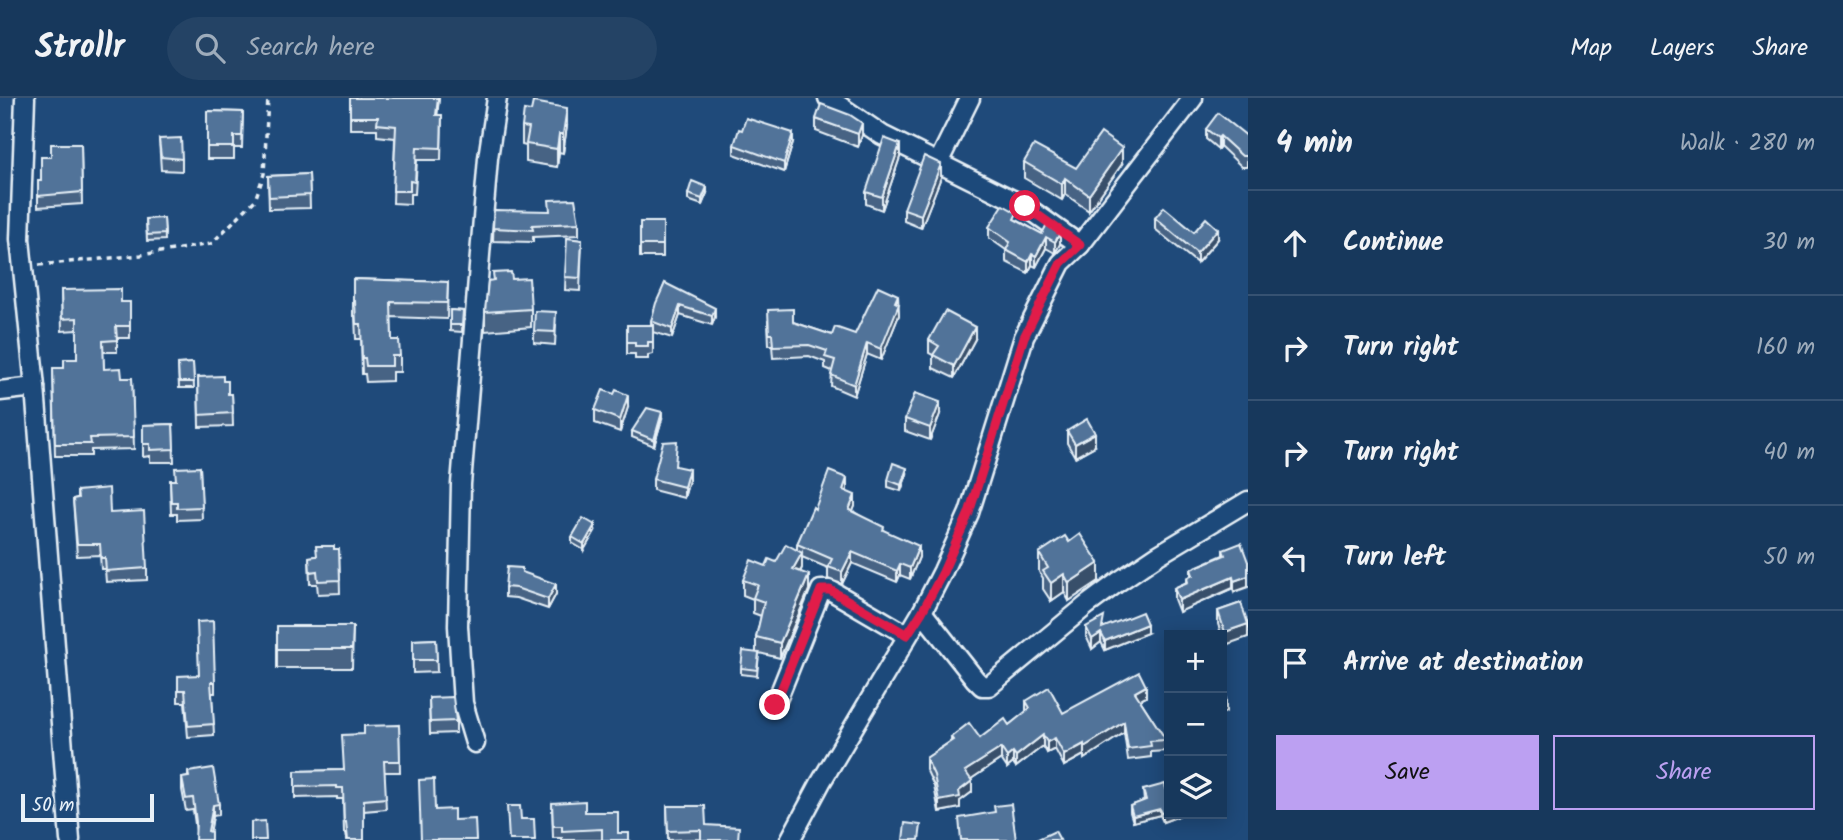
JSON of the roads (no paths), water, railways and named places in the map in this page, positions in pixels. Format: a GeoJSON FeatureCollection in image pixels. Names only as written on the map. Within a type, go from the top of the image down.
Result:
{"type":"FeatureCollection","features":[{"type":"Feature","properties":{"kind":"street"},"geometry":{"type":"LineString","coordinates":[[25,98],[20,239],[35,387],[70,840]]}},
{"type":"Feature","properties":{"kind":"street"},"geometry":{"type":"LineString","coordinates":[[475,743],[463,703],[458,626],[461,484],[482,224],[497,98]]}},
{"type":"Feature","properties":{"kind":"street"},"geometry":{"type":"LineString","coordinates":[[828,98],[882,135],[1025,206],[1080,245]]}},
{"type":"Feature","properties":{"kind":"street"},"geometry":{"type":"LineString","coordinates":[[938,163],[970,98]]}},
{"type":"Feature","properties":{"kind":"street"},"geometry":{"type":"LineString","coordinates":[[790,840],[821,782],[922,612],[969,513],[1024,337],[1061,263],[1080,245],[1192,98]]}},
{"type":"Feature","properties":{"kind":"street"},"geometry":{"type":"LineString","coordinates":[[0,391],[35,387]]}},
{"type":"Feature","properties":{"kind":"street"},"geometry":{"type":"LineString","coordinates":[[922,612],[975,679],[989,687],[1087,604],[1158,555],[1248,501]]}},
{"type":"Feature","properties":{"kind":"street"},"geometry":{"type":"LineString","coordinates":[[775,705],[821,590],[830,590],[907,635]]}}]}
